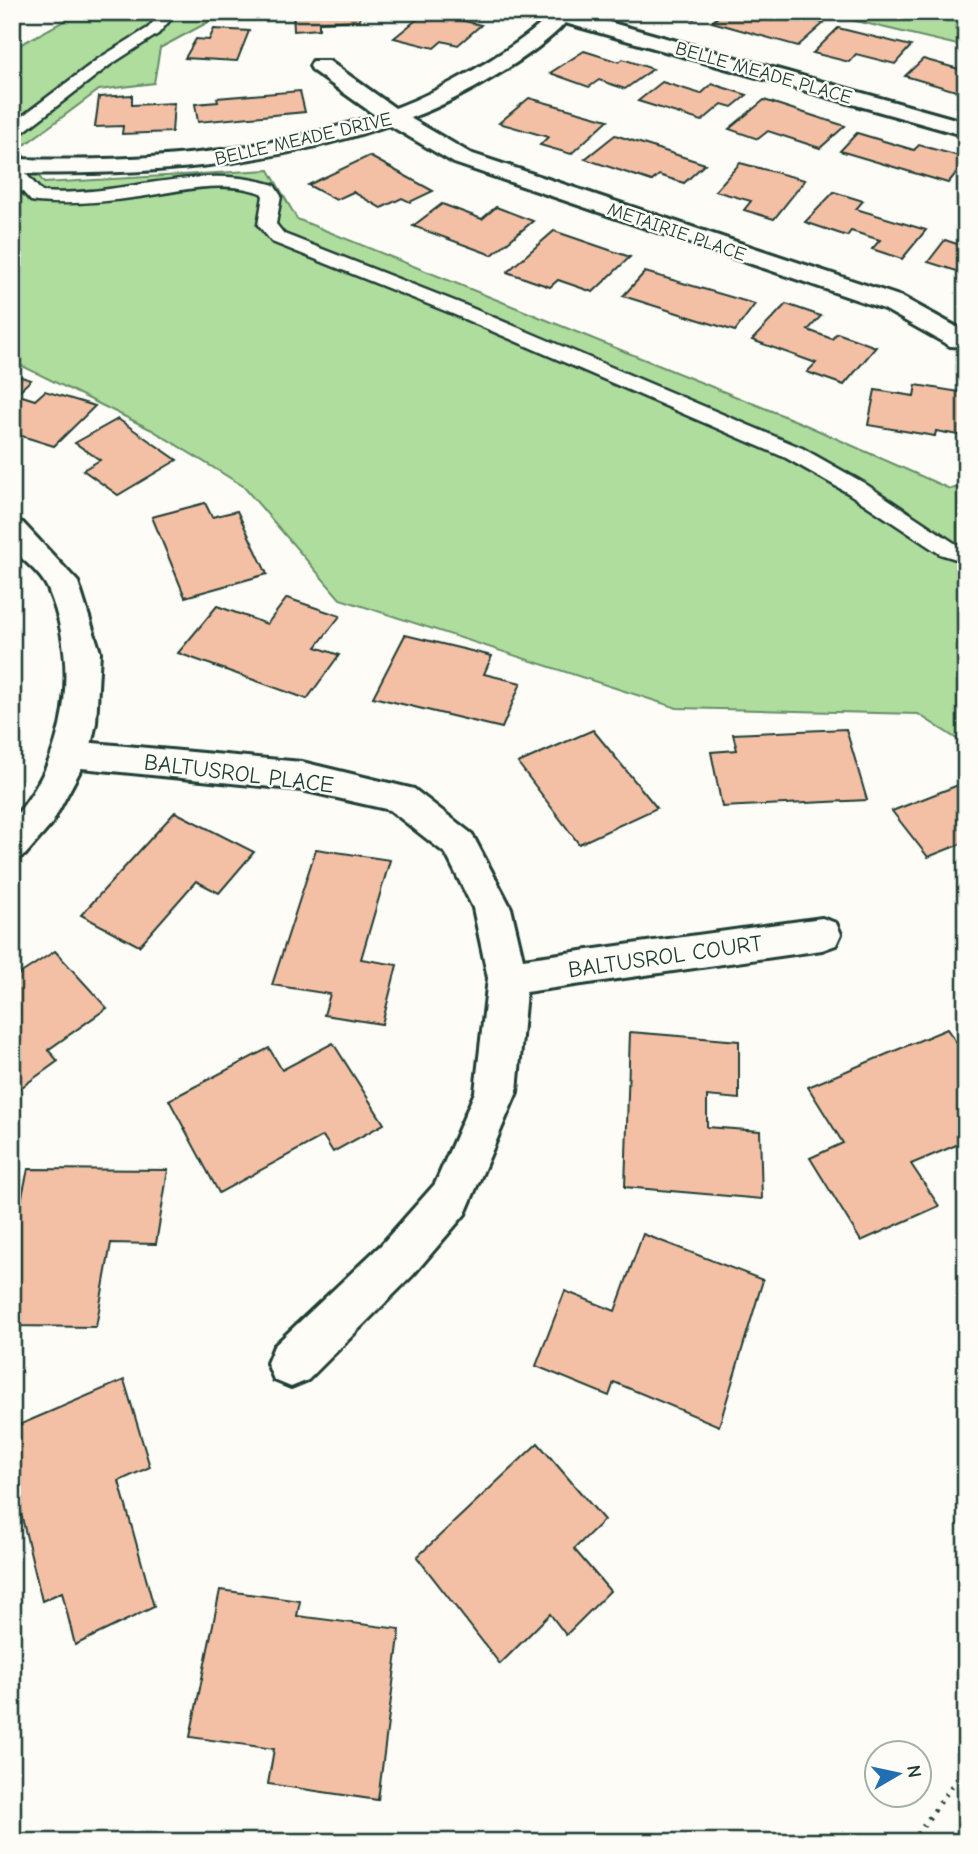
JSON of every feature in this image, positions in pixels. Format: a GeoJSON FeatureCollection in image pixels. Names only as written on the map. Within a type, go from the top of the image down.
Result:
{"type":"FeatureCollection","features":[{"type":"Feature","properties":{"kind":"street","name":"BELLE MEADE DRIVE"},"geometry":{"type":"LineString","coordinates":[[12,168],[79,169],[195,162],[298,143],[395,118],[493,69],[563,14]]}},
{"type":"Feature","properties":{"kind":"street","name":"BELLE MEADE PLACE"},"geometry":{"type":"LineString","coordinates":[[563,14],[966,129]]}},
{"type":"Feature","properties":{"kind":"street","name":"METAIRIE PLACE"},"geometry":{"type":"LineString","coordinates":[[321,66],[395,118],[462,158],[893,303],[960,340]]}},
{"type":"Feature","properties":{"kind":"street"},"geometry":{"type":"LineString","coordinates":[[12,530],[62,582],[83,652],[79,723],[71,754],[38,815],[12,845]]}},
{"type":"Feature","properties":{"kind":"street","name":"BALTUSROL PLACE"},"geometry":{"type":"LineString","coordinates":[[71,754],[302,776],[401,799],[460,844],[492,908],[508,978],[496,1092],[450,1199],[397,1260],[291,1363]]}},
{"type":"Feature","properties":{"kind":"street","name":"BALTUSROL COURT"},"geometry":{"type":"LineString","coordinates":[[508,978],[822,934]]}},
{"type":"Feature","properties":{"kind":"lane"},"geometry":{"type":"LineString","coordinates":[[12,132],[104,62],[153,31],[170,12]]}},
{"type":"Feature","properties":{"kind":"lane"},"geometry":{"type":"LineString","coordinates":[[12,168],[37,197],[58,200],[152,190],[218,179],[238,180],[268,189],[272,196],[267,225],[278,238],[455,308],[794,453],[856,488],[948,549],[966,554]]}},
{"type":"Feature","properties":{"kind":"path"},"geometry":{"type":"LineString","coordinates":[[912,1842],[966,1766]]}},
{"type":"Feature","properties":{"kind":"green space"},"geometry":{"type":"Polygon","coordinates":[[[74,12],[227,12],[160,48],[154,83],[99,90],[19,149],[44,183],[269,170],[297,219],[799,422],[950,489],[966,486],[966,745],[918,714],[677,708],[340,599],[243,486],[152,430],[12,361],[12,49],[68,19],[74,12]]]}},
{"type":"Feature","properties":{"kind":"green space"},"geometry":{"type":"Polygon","coordinates":[[[818,12],[966,12],[966,47],[818,12]]]}},
{"type":"Feature","properties":{"kind":"building"},"geometry":{"type":"Polygon","coordinates":[[[293,12],[359,12],[360,20],[319,22],[319,29],[294,31],[293,12]]]}},
{"type":"Feature","properties":{"kind":"building"},"geometry":{"type":"Polygon","coordinates":[[[426,12],[481,25],[458,45],[442,41],[434,48],[394,38],[426,12]]]}},
{"type":"Feature","properties":{"kind":"building"},"geometry":{"type":"Polygon","coordinates":[[[666,12],[702,12],[694,19],[666,12]]]}},
{"type":"Feature","properties":{"kind":"building"},"geometry":{"type":"Polygon","coordinates":[[[724,12],[783,12],[824,23],[798,46],[712,22],[724,12]]]}},
{"type":"Feature","properties":{"kind":"building"},"geometry":{"type":"Polygon","coordinates":[[[838,28],[911,46],[895,64],[856,54],[849,62],[813,53],[838,28]]]}},
{"type":"Feature","properties":{"kind":"building"},"geometry":{"type":"Polygon","coordinates":[[[214,29],[249,31],[237,61],[185,58],[196,39],[209,40],[214,29]]]}},
{"type":"Feature","properties":{"kind":"building"},"geometry":{"type":"Polygon","coordinates":[[[584,51],[619,62],[623,59],[653,69],[625,89],[599,80],[589,87],[550,73],[584,51]]]}},
{"type":"Feature","properties":{"kind":"building"},"geometry":{"type":"Polygon","coordinates":[[[923,59],[966,71],[966,94],[905,76],[923,59]]]}},
{"type":"Feature","properties":{"kind":"building"},"geometry":{"type":"Polygon","coordinates":[[[662,82],[701,94],[712,84],[747,95],[732,107],[722,104],[702,121],[638,101],[662,82]]]}},
{"type":"Feature","properties":{"kind":"building"},"geometry":{"type":"Polygon","coordinates":[[[300,91],[305,112],[198,122],[195,104],[218,102],[217,98],[300,91]]]}},
{"type":"Feature","properties":{"kind":"building"},"geometry":{"type":"Polygon","coordinates":[[[132,95],[132,105],[174,103],[172,132],[122,134],[123,126],[95,127],[99,97],[132,95]]]}},
{"type":"Feature","properties":{"kind":"building"},"geometry":{"type":"Polygon","coordinates":[[[529,98],[608,120],[571,154],[540,145],[548,137],[499,123],[529,98]]]}},
{"type":"Feature","properties":{"kind":"building"},"geometry":{"type":"Polygon","coordinates":[[[764,100],[845,126],[820,148],[768,131],[758,139],[729,129],[764,100]]]}},
{"type":"Feature","properties":{"kind":"building"},"geometry":{"type":"Polygon","coordinates":[[[857,133],[914,150],[919,145],[966,158],[966,161],[948,183],[840,151],[857,133]]]}},
{"type":"Feature","properties":{"kind":"building"},"geometry":{"type":"Polygon","coordinates":[[[615,135],[705,164],[684,183],[659,175],[652,181],[585,159],[615,135]]]}},
{"type":"Feature","properties":{"kind":"building"},"geometry":{"type":"Polygon","coordinates":[[[369,156],[433,191],[410,202],[402,198],[381,208],[353,192],[336,200],[308,185],[369,156]]]}},
{"type":"Feature","properties":{"kind":"building"},"geometry":{"type":"Polygon","coordinates":[[[740,163],[805,180],[774,219],[744,210],[751,201],[715,191],[740,163]]]}},
{"type":"Feature","properties":{"kind":"building"},"geometry":{"type":"Polygon","coordinates":[[[834,192],[863,201],[856,209],[926,230],[902,259],[872,249],[880,240],[851,231],[847,236],[805,222],[834,192]]]}},
{"type":"Feature","properties":{"kind":"building"},"geometry":{"type":"Polygon","coordinates":[[[442,204],[482,219],[496,207],[533,221],[492,255],[413,226],[442,204]]]}},
{"type":"Feature","properties":{"kind":"building"},"geometry":{"type":"Polygon","coordinates":[[[554,231],[630,257],[593,292],[558,280],[550,287],[507,272],[554,231]]]}},
{"type":"Feature","properties":{"kind":"building"},"geometry":{"type":"Polygon","coordinates":[[[945,240],[966,247],[966,274],[928,262],[945,240]]]}},
{"type":"Feature","properties":{"kind":"building"},"geometry":{"type":"Polygon","coordinates":[[[645,272],[755,304],[735,331],[623,296],[645,272]]]}},
{"type":"Feature","properties":{"kind":"building"},"geometry":{"type":"Polygon","coordinates":[[[786,304],[821,316],[808,330],[832,339],[837,333],[876,347],[844,385],[807,372],[816,363],[752,340],[786,304]]]}},
{"type":"Feature","properties":{"kind":"building"},"geometry":{"type":"Polygon","coordinates":[[[12,374],[31,380],[16,394],[35,400],[45,391],[95,406],[54,446],[12,433],[12,374]]]}},
{"type":"Feature","properties":{"kind":"building"},"geometry":{"type":"Polygon","coordinates":[[[916,385],[966,393],[964,436],[936,431],[935,436],[868,425],[875,390],[914,396],[916,385]]]}},
{"type":"Feature","properties":{"kind":"building"},"geometry":{"type":"Polygon","coordinates":[[[118,419],[177,460],[118,495],[83,470],[100,460],[75,443],[118,419]]]}},
{"type":"Feature","properties":{"kind":"building"},"geometry":{"type":"Polygon","coordinates":[[[205,503],[212,517],[237,511],[267,574],[185,597],[152,517],[205,503]]]}},
{"type":"Feature","properties":{"kind":"building"},"geometry":{"type":"Polygon","coordinates":[[[287,598],[340,616],[316,647],[339,655],[307,699],[178,653],[217,606],[267,624],[287,598]]]}},
{"type":"Feature","properties":{"kind":"building"},"geometry":{"type":"Polygon","coordinates":[[[405,635],[492,656],[484,674],[521,683],[502,728],[373,697],[405,635]]]}},
{"type":"Feature","properties":{"kind":"building"},"geometry":{"type":"Polygon","coordinates":[[[846,729],[867,800],[722,807],[711,752],[737,750],[733,734],[846,729]]]}},
{"type":"Feature","properties":{"kind":"building"},"geometry":{"type":"Polygon","coordinates":[[[593,730],[657,808],[579,844],[518,763],[593,730]]]}},
{"type":"Feature","properties":{"kind":"building"},"geometry":{"type":"Polygon","coordinates":[[[966,782],[966,847],[963,843],[928,857],[892,811],[966,782]]]}},
{"type":"Feature","properties":{"kind":"building"},"geometry":{"type":"Polygon","coordinates":[[[175,812],[254,852],[219,893],[196,881],[139,946],[81,915],[175,812]]]}},
{"type":"Feature","properties":{"kind":"building"},"geometry":{"type":"Polygon","coordinates":[[[316,849],[390,860],[361,959],[397,965],[382,1024],[324,1015],[330,994],[272,985],[316,849]]]}},
{"type":"Feature","properties":{"kind":"building"},"geometry":{"type":"Polygon","coordinates":[[[55,951],[107,1008],[48,1050],[58,1061],[12,1094],[12,979],[55,951]]]}},
{"type":"Feature","properties":{"kind":"building"},"geometry":{"type":"Polygon","coordinates":[[[947,1029],[966,1056],[966,1141],[911,1164],[939,1206],[861,1241],[810,1158],[843,1143],[808,1087],[947,1029]]]}},
{"type":"Feature","properties":{"kind":"building"},"geometry":{"type":"Polygon","coordinates":[[[630,1032],[739,1041],[739,1099],[707,1096],[707,1127],[760,1131],[762,1199],[625,1187],[630,1032]]]}},
{"type":"Feature","properties":{"kind":"building"},"geometry":{"type":"Polygon","coordinates":[[[333,1043],[384,1124],[333,1152],[323,1136],[219,1193],[169,1100],[269,1048],[282,1070],[333,1043]]]}},
{"type":"Feature","properties":{"kind":"building"},"geometry":{"type":"Polygon","coordinates":[[[28,1169],[168,1170],[156,1244],[111,1243],[96,1327],[12,1326],[12,1242],[28,1169]]]}},
{"type":"Feature","properties":{"kind":"building"},"geometry":{"type":"Polygon","coordinates":[[[643,1234],[763,1280],[719,1426],[614,1382],[609,1396],[536,1366],[565,1291],[615,1311],[643,1234]]]}},
{"type":"Feature","properties":{"kind":"building"},"geometry":{"type":"Polygon","coordinates":[[[124,1380],[150,1467],[119,1481],[154,1607],[75,1645],[62,1592],[42,1601],[12,1476],[12,1428],[124,1380]]]}},
{"type":"Feature","properties":{"kind":"building"},"geometry":{"type":"Polygon","coordinates":[[[538,1443],[604,1520],[574,1549],[610,1591],[566,1635],[550,1614],[500,1664],[417,1557],[538,1443]]]}},
{"type":"Feature","properties":{"kind":"building"},"geometry":{"type":"Polygon","coordinates":[[[220,1590],[300,1601],[297,1616],[400,1629],[378,1800],[268,1784],[274,1749],[190,1737],[220,1590]]]}}]}
